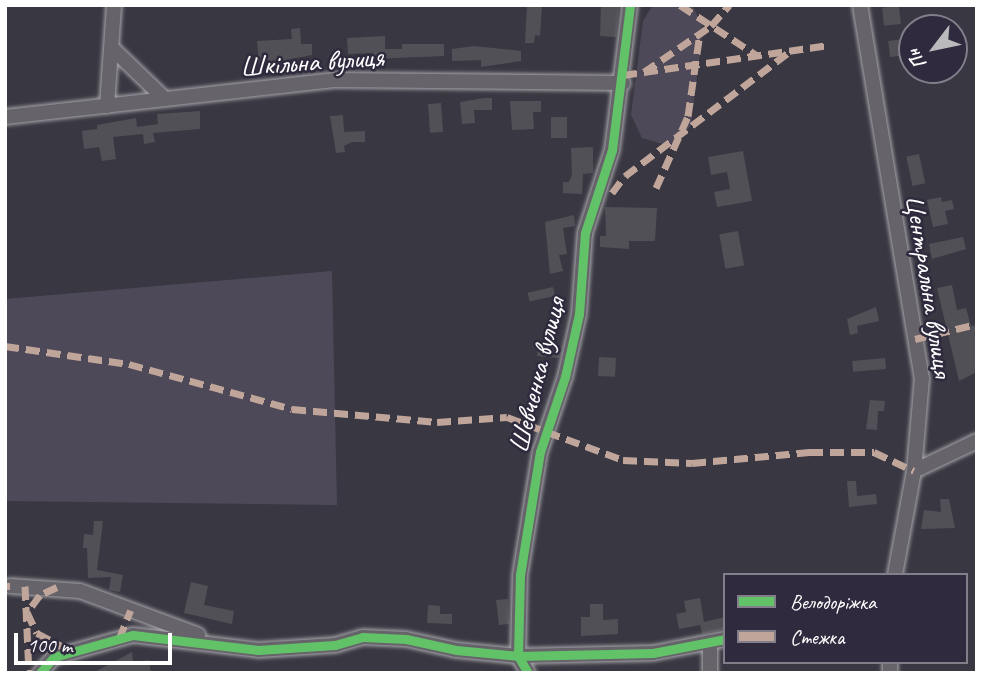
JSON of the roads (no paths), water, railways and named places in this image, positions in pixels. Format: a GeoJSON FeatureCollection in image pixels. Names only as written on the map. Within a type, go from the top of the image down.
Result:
{"type":"FeatureCollection","features":[{"type":"Feature","properties":{"kind":"street"},"geometry":{"type":"LineString","coordinates":[[107,106],[114,50],[114,5]]}},
{"type":"Feature","properties":{"kind":"street","name":"Шевченка вулиця"},"geometry":{"type":"LineString","coordinates":[[518,656],[520,575],[540,452],[565,377],[579,314],[585,233],[612,150],[630,5]]}},
{"type":"Feature","properties":{"kind":"street","name":"Центральна вулиця"},"geometry":{"type":"LineString","coordinates":[[860,5],[922,378],[914,471],[895,573]]}},
{"type":"Feature","properties":{"kind":"street"},"geometry":{"type":"LineString","coordinates":[[114,50],[165,99]]}},
{"type":"Feature","properties":{"kind":"street","name":"Шкільна вулиця"},"geometry":{"type":"LineString","coordinates":[[5,117],[334,80],[622,83]]}},
{"type":"Feature","properties":{"kind":"street"},"geometry":{"type":"LineString","coordinates":[[914,471],[977,442]]}},
{"type":"Feature","properties":{"kind":"street"},"geometry":{"type":"LineString","coordinates":[[10,586],[80,591],[216,642]]}},
{"type":"Feature","properties":{"kind":"street"},"geometry":{"type":"LineString","coordinates":[[40,673],[54,657],[133,635],[216,642],[258,650],[335,645],[363,637],[518,656],[653,653],[717,641],[710,673]]}},
{"type":"Feature","properties":{"kind":"street"},"geometry":{"type":"LineString","coordinates":[[518,656],[528,673]]}}]}
